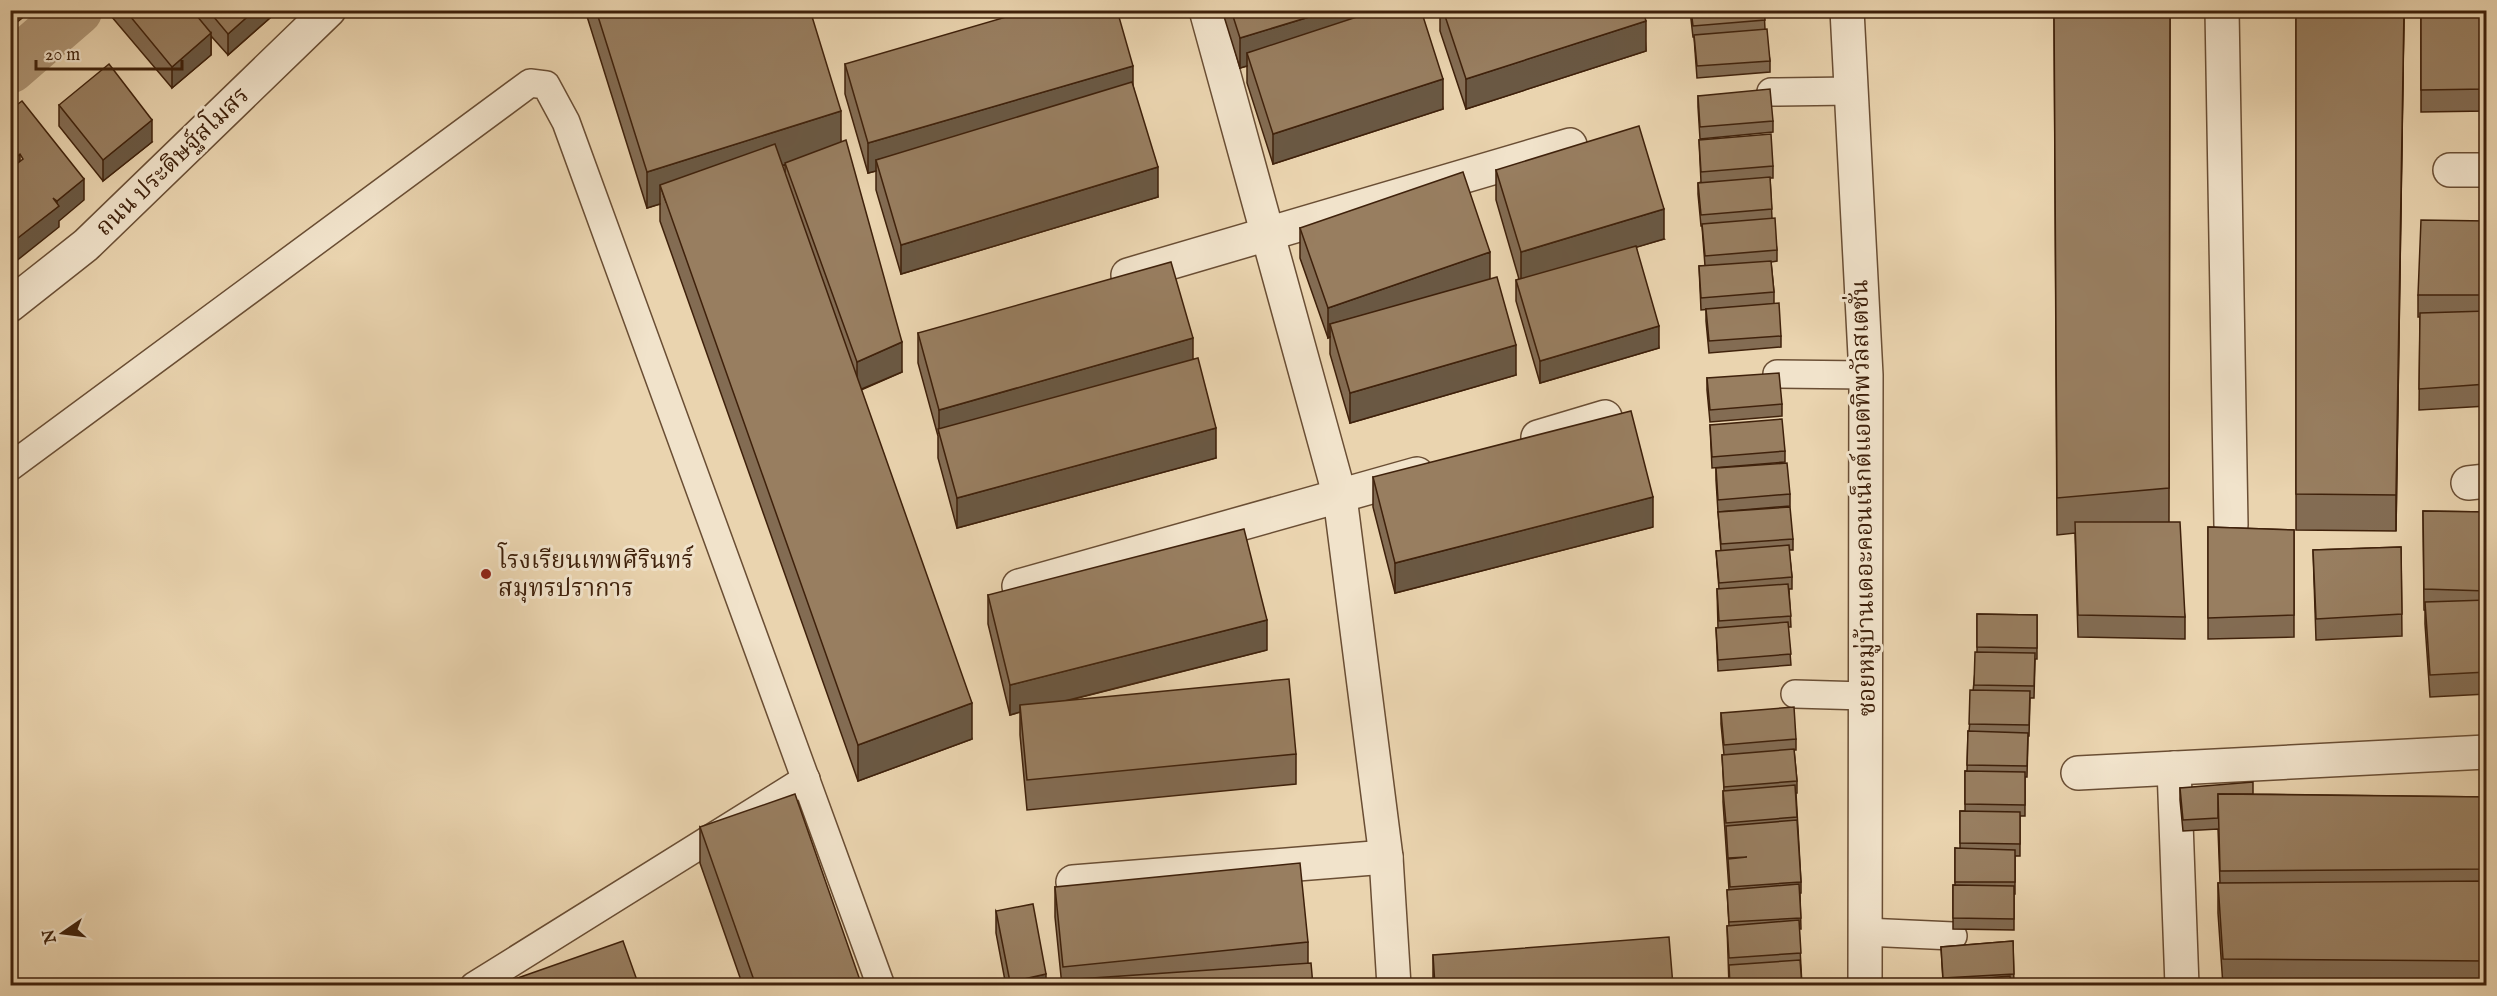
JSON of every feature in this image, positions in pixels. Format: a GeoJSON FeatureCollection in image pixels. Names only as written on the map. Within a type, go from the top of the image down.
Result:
{"type":"FeatureCollection","features":[{"type":"Feature","properties":{"kind":"street","name":"ถนน ประดิษฐ์สโมสร"},"geometry":{"type":"LineString","coordinates":[[10,305],[86,245],[329,10]]}},
{"type":"Feature","properties":{"kind":"street"},"geometry":{"type":"LineString","coordinates":[[1206,10],[1340,498],[1386,857],[1394,986]]}},
{"type":"Feature","properties":{"kind":"street","name":"ซอยหมู่บ้านเดอะคอนเน็กต์แอตทิพวัลสเตชั่น"},"geometry":{"type":"LineString","coordinates":[[1846,10],[1866,375],[1865,986]]}},
{"type":"Feature","properties":{"kind":"street"},"geometry":{"type":"LineString","coordinates":[[2222,10],[2231,525]]}},
{"type":"Feature","properties":{"kind":"street"},"geometry":{"type":"LineString","coordinates":[[1101,283],[1570,145]]}},
{"type":"Feature","properties":{"kind":"street"},"geometry":{"type":"LineString","coordinates":[[2450,170],[2487,170]]}},
{"type":"Feature","properties":{"kind":"street"},"geometry":{"type":"LineString","coordinates":[[1506,447],[1605,417]]}},
{"type":"Feature","properties":{"kind":"street"},"geometry":{"type":"LineString","coordinates":[[1019,586],[1340,498],[1450,464]]}},
{"type":"Feature","properties":{"kind":"street"},"geometry":{"type":"LineString","coordinates":[[2078,773],[2487,752]]}},
{"type":"Feature","properties":{"kind":"street"},"geometry":{"type":"LineString","coordinates":[[2174,768],[2182,986]]}},
{"type":"Feature","properties":{"kind":"street"},"geometry":{"type":"LineString","coordinates":[[1073,882],[1386,857]]}},
{"type":"Feature","properties":{"kind":"lane"},"geometry":{"type":"LineString","coordinates":[[10,467],[530,83],[546,85],[566,122],[881,986]]}},
{"type":"Feature","properties":{"kind":"lane"},"geometry":{"type":"LineString","coordinates":[[1771,92],[1852,90]]}},
{"type":"Feature","properties":{"kind":"lane"},"geometry":{"type":"LineString","coordinates":[[1777,374],[1866,375]]}},
{"type":"Feature","properties":{"kind":"lane"},"geometry":{"type":"LineString","coordinates":[[1795,694],[1865,696]]}},
{"type":"Feature","properties":{"kind":"lane"},"geometry":{"type":"LineString","coordinates":[[474,986],[806,779]]}},
{"type":"Feature","properties":{"kind":"lane"},"geometry":{"type":"LineString","coordinates":[[1865,932],[1953,936]]}},
{"type":"Feature","properties":{"kind":"building"},"geometry":{"type":"Polygon","coordinates":[[[125,10],[192,10],[211,33],[172,67],[125,10]]]}},
{"type":"Feature","properties":{"kind":"building"},"geometry":{"type":"Polygon","coordinates":[[[208,10],[255,10],[228,34],[208,10]]]}},
{"type":"Feature","properties":{"kind":"building"},"geometry":{"type":"Polygon","coordinates":[[[596,10],[810,10],[841,111],[647,172],[596,10]]]}},
{"type":"Feature","properties":{"kind":"building"},"geometry":{"type":"Polygon","coordinates":[[[1030,10],[1117,10],[1133,66],[868,143],[845,64],[1030,10]]]}},
{"type":"Feature","properties":{"kind":"building"},"geometry":{"type":"Polygon","coordinates":[[[1231,10],[1332,10],[1240,38],[1231,10]]]}},
{"type":"Feature","properties":{"kind":"building"},"geometry":{"type":"Polygon","coordinates":[[[1378,10],[1421,10],[1443,79],[1273,134],[1247,53],[1378,10]]]}},
{"type":"Feature","properties":{"kind":"building"},"geometry":{"type":"Polygon","coordinates":[[[1443,10],[1643,10],[1646,21],[1466,79],[1443,10]]]}},
{"type":"Feature","properties":{"kind":"building"},"geometry":{"type":"Polygon","coordinates":[[[1691,10],[1764,10],[1765,20],[1693,26],[1691,10]]]}},
{"type":"Feature","properties":{"kind":"building"},"geometry":{"type":"Polygon","coordinates":[[[2054,10],[2170,10],[2169,488],[2057,498],[2054,10]]]}},
{"type":"Feature","properties":{"kind":"building"},"geometry":{"type":"Polygon","coordinates":[[[2296,10],[2404,10],[2396,495],[2296,494],[2296,10]]]}},
{"type":"Feature","properties":{"kind":"building"},"geometry":{"type":"Polygon","coordinates":[[[2487,12],[2487,89],[2421,90],[2421,13],[2487,12]]]}},
{"type":"Feature","properties":{"kind":"building"},"geometry":{"type":"Polygon","coordinates":[[[1767,29],[1770,61],[1697,66],[1694,35],[1767,29]]]}},
{"type":"Feature","properties":{"kind":"building"},"geometry":{"type":"Polygon","coordinates":[[[109,64],[152,120],[103,160],[59,105],[109,64]]]}},
{"type":"Feature","properties":{"kind":"building"},"geometry":{"type":"Polygon","coordinates":[[[1132,82],[1158,167],[901,245],[876,160],[1132,82]]]}},
{"type":"Feature","properties":{"kind":"building"},"geometry":{"type":"Polygon","coordinates":[[[1770,89],[1773,121],[1700,127],[1698,96],[1770,89]]]}},
{"type":"Feature","properties":{"kind":"building"},"geometry":{"type":"Polygon","coordinates":[[[22,101],[84,179],[57,201],[53,198],[59,206],[10,244],[10,169],[23,159],[20,154],[10,162],[10,110],[22,101]]]}},
{"type":"Feature","properties":{"kind":"building"},"geometry":{"type":"Polygon","coordinates":[[[1639,126],[1664,209],[1521,252],[1496,170],[1639,126]]]}},
{"type":"Feature","properties":{"kind":"building"},"geometry":{"type":"Polygon","coordinates":[[[1771,134],[1773,166],[1701,172],[1699,140],[1771,134]]]}},
{"type":"Feature","properties":{"kind":"building"},"geometry":{"type":"Polygon","coordinates":[[[846,140],[902,342],[857,362],[785,163],[846,140]]]}},
{"type":"Feature","properties":{"kind":"building"},"geometry":{"type":"Polygon","coordinates":[[[775,144],[972,703],[858,745],[660,185],[775,144]]]}},
{"type":"Feature","properties":{"kind":"building"},"geometry":{"type":"Polygon","coordinates":[[[1463,172],[1490,252],[1328,308],[1300,228],[1463,172]]]}},
{"type":"Feature","properties":{"kind":"building"},"geometry":{"type":"Polygon","coordinates":[[[1770,177],[1772,209],[1701,215],[1698,183],[1770,177]]]}},
{"type":"Feature","properties":{"kind":"building"},"geometry":{"type":"Polygon","coordinates":[[[1775,218],[1777,250],[1705,256],[1702,224],[1775,218]]]}},
{"type":"Feature","properties":{"kind":"building"},"geometry":{"type":"Polygon","coordinates":[[[2421,220],[2487,221],[2487,295],[2418,295],[2421,220]]]}},
{"type":"Feature","properties":{"kind":"building"},"geometry":{"type":"Polygon","coordinates":[[[1636,246],[1659,326],[1540,361],[1516,280],[1636,246]]]}},
{"type":"Feature","properties":{"kind":"building"},"geometry":{"type":"Polygon","coordinates":[[[1771,261],[1774,292],[1701,298],[1699,266],[1771,261]]]}},
{"type":"Feature","properties":{"kind":"building"},"geometry":{"type":"Polygon","coordinates":[[[1171,262],[1193,338],[939,410],[918,333],[1171,262]]]}},
{"type":"Feature","properties":{"kind":"building"},"geometry":{"type":"Polygon","coordinates":[[[1497,277],[1516,345],[1350,393],[1330,324],[1497,277]]]}},
{"type":"Feature","properties":{"kind":"building"},"geometry":{"type":"Polygon","coordinates":[[[1779,303],[1781,336],[1709,341],[1706,309],[1779,303]]]}},
{"type":"Feature","properties":{"kind":"building"},"geometry":{"type":"Polygon","coordinates":[[[2487,311],[2487,384],[2419,389],[2420,313],[2487,311]]]}},
{"type":"Feature","properties":{"kind":"building"},"geometry":{"type":"Polygon","coordinates":[[[1198,358],[1216,428],[957,498],[938,429],[1198,358]]]}},
{"type":"Feature","properties":{"kind":"building"},"geometry":{"type":"Polygon","coordinates":[[[1779,373],[1782,404],[1710,410],[1707,378],[1779,373]]]}},
{"type":"Feature","properties":{"kind":"building"},"geometry":{"type":"Polygon","coordinates":[[[1631,411],[1653,497],[1395,563],[1373,477],[1631,411]]]}},
{"type":"Feature","properties":{"kind":"building"},"geometry":{"type":"Polygon","coordinates":[[[1782,419],[1785,451],[1712,457],[1710,425],[1782,419]]]}},
{"type":"Feature","properties":{"kind":"building"},"geometry":{"type":"Polygon","coordinates":[[[1787,463],[1790,494],[1718,500],[1716,468],[1787,463]]]}},
{"type":"Feature","properties":{"kind":"building"},"geometry":{"type":"Polygon","coordinates":[[[1790,507],[1793,539],[1721,544],[1718,512],[1790,507]]]}},
{"type":"Feature","properties":{"kind":"building"},"geometry":{"type":"Polygon","coordinates":[[[2423,511],[2487,512],[2487,591],[2424,589],[2423,511]]]}},
{"type":"Feature","properties":{"kind":"building"},"geometry":{"type":"Polygon","coordinates":[[[2075,522],[2180,522],[2185,617],[2078,615],[2075,522]]]}},
{"type":"Feature","properties":{"kind":"building"},"geometry":{"type":"Polygon","coordinates":[[[2208,527],[2294,530],[2294,615],[2208,618],[2208,527]]]}},
{"type":"Feature","properties":{"kind":"building"},"geometry":{"type":"Polygon","coordinates":[[[1244,529],[1267,620],[1010,685],[988,595],[1244,529]]]}},
{"type":"Feature","properties":{"kind":"building"},"geometry":{"type":"Polygon","coordinates":[[[1789,545],[1792,577],[1719,583],[1716,551],[1789,545]]]}},
{"type":"Feature","properties":{"kind":"building"},"geometry":{"type":"Polygon","coordinates":[[[2401,547],[2402,614],[2316,619],[2313,550],[2401,547]]]}},
{"type":"Feature","properties":{"kind":"building"},"geometry":{"type":"Polygon","coordinates":[[[1788,584],[1791,616],[1719,621],[1717,589],[1788,584]]]}},
{"type":"Feature","properties":{"kind":"building"},"geometry":{"type":"Polygon","coordinates":[[[2487,600],[2487,672],[2430,675],[2425,602],[2487,600]]]}},
{"type":"Feature","properties":{"kind":"building"},"geometry":{"type":"Polygon","coordinates":[[[1977,614],[2037,615],[2037,648],[1977,647],[1977,614]]]}},
{"type":"Feature","properties":{"kind":"building"},"geometry":{"type":"Polygon","coordinates":[[[1788,622],[1791,654],[1718,660],[1716,628],[1788,622]]]}},
{"type":"Feature","properties":{"kind":"building"},"geometry":{"type":"Polygon","coordinates":[[[1975,652],[2035,653],[2034,686],[1974,685],[1975,652]]]}},
{"type":"Feature","properties":{"kind":"building"},"geometry":{"type":"Polygon","coordinates":[[[1289,679],[1296,754],[1027,780],[1020,705],[1289,679]]]}},
{"type":"Feature","properties":{"kind":"building"},"geometry":{"type":"Polygon","coordinates":[[[1970,690],[2030,691],[2029,725],[1969,724],[1970,690]]]}},
{"type":"Feature","properties":{"kind":"building"},"geometry":{"type":"Polygon","coordinates":[[[1794,707],[1796,739],[1724,745],[1721,713],[1794,707]]]}},
{"type":"Feature","properties":{"kind":"building"},"geometry":{"type":"Polygon","coordinates":[[[1968,731],[2028,733],[2027,766],[1967,765],[1968,731]]]}},
{"type":"Feature","properties":{"kind":"building"},"geometry":{"type":"Polygon","coordinates":[[[1794,749],[1797,781],[1724,787],[1722,755],[1794,749]]]}},
{"type":"Feature","properties":{"kind":"building"},"geometry":{"type":"Polygon","coordinates":[[[1965,771],[2025,772],[2025,805],[1965,804],[1965,771]]]}},
{"type":"Feature","properties":{"kind":"building"},"geometry":{"type":"Polygon","coordinates":[[[2253,782],[2253,794],[2218,794],[2218,818],[2183,820],[2180,788],[2253,782]]]}},
{"type":"Feature","properties":{"kind":"building"},"geometry":{"type":"Polygon","coordinates":[[[1795,785],[1797,817],[1726,823],[1723,791],[1795,785]]]}},
{"type":"Feature","properties":{"kind":"building"},"geometry":{"type":"Polygon","coordinates":[[[795,794],[862,986],[756,986],[700,827],[795,794]]]}},
{"type":"Feature","properties":{"kind":"building"},"geometry":{"type":"Polygon","coordinates":[[[2218,794],[2487,797],[2487,869],[2220,871],[2218,794]]]}},
{"type":"Feature","properties":{"kind":"building"},"geometry":{"type":"Polygon","coordinates":[[[1960,811],[2020,812],[2020,844],[1960,843],[1960,811]]]}},
{"type":"Feature","properties":{"kind":"building"},"geometry":{"type":"Polygon","coordinates":[[[1797,820],[1801,882],[1730,887],[1728,859],[1747,857],[1728,858],[1726,826],[1797,820]]]}},
{"type":"Feature","properties":{"kind":"building"},"geometry":{"type":"Polygon","coordinates":[[[1955,848],[2015,850],[2015,882],[1955,882],[1955,848]]]}},
{"type":"Feature","properties":{"kind":"building"},"geometry":{"type":"Polygon","coordinates":[[[1300,863],[1308,942],[1063,967],[1055,887],[1300,863]]]}},
{"type":"Feature","properties":{"kind":"building"},"geometry":{"type":"Polygon","coordinates":[[[2487,881],[2487,961],[2223,959],[2218,883],[2487,881]]]}},
{"type":"Feature","properties":{"kind":"building"},"geometry":{"type":"Polygon","coordinates":[[[1799,884],[1801,918],[1729,922],[1727,890],[1799,884]]]}},
{"type":"Feature","properties":{"kind":"building"},"geometry":{"type":"Polygon","coordinates":[[[1953,885],[2014,886],[2014,919],[1953,918],[1953,885]]]}},
{"type":"Feature","properties":{"kind":"building"},"geometry":{"type":"Polygon","coordinates":[[[1033,904],[1046,974],[1010,982],[996,911],[1033,904]]]}},
{"type":"Feature","properties":{"kind":"building"},"geometry":{"type":"Polygon","coordinates":[[[1799,920],[1801,953],[1729,958],[1727,926],[1799,920]]]}},
{"type":"Feature","properties":{"kind":"building"},"geometry":{"type":"Polygon","coordinates":[[[1669,937],[1673,986],[1435,986],[1433,955],[1669,937]]]}},
{"type":"Feature","properties":{"kind":"building"},"geometry":{"type":"Polygon","coordinates":[[[623,941],[639,986],[514,986],[512,980],[623,941]]]}},
{"type":"Feature","properties":{"kind":"building"},"geometry":{"type":"Polygon","coordinates":[[[2013,941],[2014,974],[1943,978],[1941,947],[2013,941]]]}},
{"type":"Feature","properties":{"kind":"building"},"geometry":{"type":"Polygon","coordinates":[[[1800,960],[1802,986],[1730,986],[1729,965],[1800,960]]]}},
{"type":"Feature","properties":{"kind":"building"},"geometry":{"type":"Polygon","coordinates":[[[1311,963],[1313,986],[1078,986],[1078,979],[1311,963]]]}},
{"type":"Feature","properties":{"kind":"building"},"geometry":{"type":"Polygon","coordinates":[[[2010,976],[2011,986],[1938,986],[1938,982],[2010,976]]]}},
{"type":"Feature","properties":{"kind":"waterway"},"geometry":{"type":"LineString","coordinates":[[10,68],[77,10]]}},
{"type":"Feature","properties":{"kind":"place","name":"โรงเรียนเทพศิรินทร์ สมุทรปราการ"},"geometry":{"type":"Point","coordinates":[486,574]}}]}
